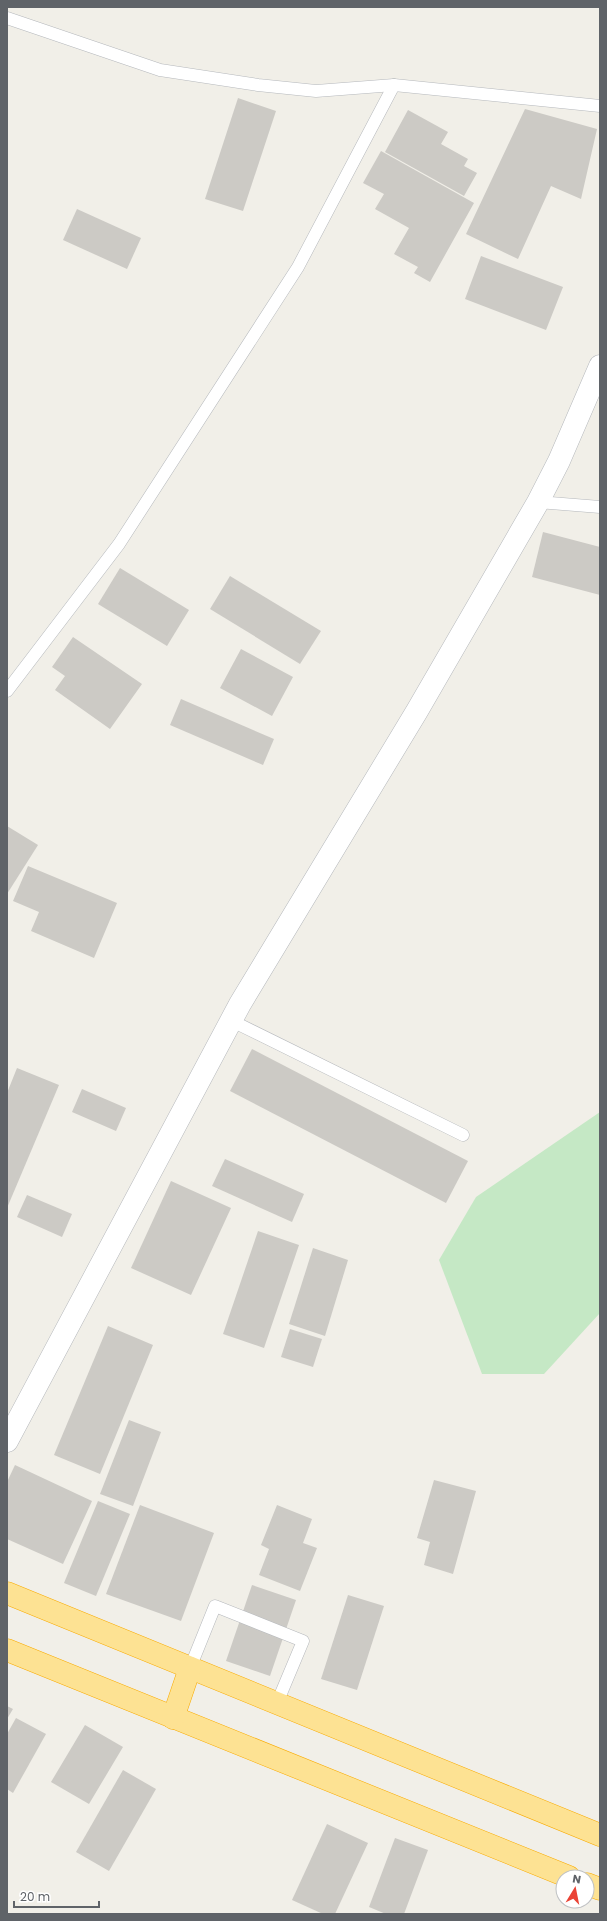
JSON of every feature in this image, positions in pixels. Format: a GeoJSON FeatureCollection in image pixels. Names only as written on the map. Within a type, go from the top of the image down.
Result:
{"type":"FeatureCollection","features":[{"type":"Feature","properties":{"kind":"highway"},"geometry":{"type":"LineString","coordinates":[[7,1593],[600,1835]]}},
{"type":"Feature","properties":{"kind":"highway"},"geometry":{"type":"LineString","coordinates":[[7,1650],[555,1871]]}},
{"type":"Feature","properties":{"kind":"highway"},"geometry":{"type":"LineString","coordinates":[[173,1718],[190,1668]]}},
{"type":"Feature","properties":{"kind":"street"},"geometry":{"type":"LineString","coordinates":[[7,1441],[232,1021],[418,711],[538,502],[559,461],[600,366]]}},
{"type":"Feature","properties":{"kind":"lane"},"geometry":{"type":"LineString","coordinates":[[7,18],[160,70],[258,85],[316,91],[394,85],[600,106]]}},
{"type":"Feature","properties":{"kind":"lane"},"geometry":{"type":"LineString","coordinates":[[7,691],[119,544],[294,273],[394,85]]}},
{"type":"Feature","properties":{"kind":"lane"},"geometry":{"type":"LineString","coordinates":[[538,502],[600,507]]}},
{"type":"Feature","properties":{"kind":"lane"},"geometry":{"type":"LineString","coordinates":[[232,1021],[463,1135]]}},
{"type":"Feature","properties":{"kind":"lane"},"geometry":{"type":"LineString","coordinates":[[190,1668],[215,1606],[302,1641],[278,1703]]}},
{"type":"Feature","properties":{"kind":"green space"},"geometry":{"type":"Polygon","coordinates":[[[600,1112],[600,1313],[544,1374],[482,1374],[439,1260],[476,1197],[600,1112]]]}},
{"type":"Feature","properties":{"kind":"building"},"geometry":{"type":"Polygon","coordinates":[[[238,98],[276,111],[243,211],[205,199],[238,98]]]}},
{"type":"Feature","properties":{"kind":"building"},"geometry":{"type":"Polygon","coordinates":[[[525,109],[597,129],[581,199],[551,186],[518,259],[466,234],[525,109]]]}},
{"type":"Feature","properties":{"kind":"building"},"geometry":{"type":"Polygon","coordinates":[[[408,110],[448,132],[441,144],[468,159],[464,166],[477,173],[464,196],[385,152],[408,110]]]}},
{"type":"Feature","properties":{"kind":"building"},"geometry":{"type":"Polygon","coordinates":[[[381,151],[474,203],[430,282],[414,273],[418,267],[394,254],[409,228],[375,209],[384,194],[363,183],[381,151]]]}},
{"type":"Feature","properties":{"kind":"building"},"geometry":{"type":"Polygon","coordinates":[[[77,209],[141,238],[127,269],[63,240],[77,209]]]}},
{"type":"Feature","properties":{"kind":"building"},"geometry":{"type":"Polygon","coordinates":[[[481,256],[563,287],[546,330],[465,299],[481,256]]]}},
{"type":"Feature","properties":{"kind":"building"},"geometry":{"type":"Polygon","coordinates":[[[543,532],[600,547],[600,595],[532,577],[543,532]]]}},
{"type":"Feature","properties":{"kind":"building"},"geometry":{"type":"Polygon","coordinates":[[[120,568],[189,610],[167,646],[98,604],[120,568]]]}},
{"type":"Feature","properties":{"kind":"building"},"geometry":{"type":"Polygon","coordinates":[[[230,576],[321,631],[300,664],[210,609],[230,576]]]}},
{"type":"Feature","properties":{"kind":"building"},"geometry":{"type":"Polygon","coordinates":[[[73,637],[142,684],[110,729],[55,690],[65,676],[52,667],[73,637]]]}},
{"type":"Feature","properties":{"kind":"building"},"geometry":{"type":"Polygon","coordinates":[[[241,649],[293,677],[272,716],[220,688],[241,649]]]}},
{"type":"Feature","properties":{"kind":"building"},"geometry":{"type":"Polygon","coordinates":[[[181,699],[274,739],[263,765],[170,725],[181,699]]]}},
{"type":"Feature","properties":{"kind":"building"},"geometry":{"type":"Polygon","coordinates":[[[7,826],[38,845],[7,894],[7,826]]]}},
{"type":"Feature","properties":{"kind":"building"},"geometry":{"type":"Polygon","coordinates":[[[28,866],[117,903],[94,958],[31,931],[39,912],[13,901],[28,866]]]}},
{"type":"Feature","properties":{"kind":"building"},"geometry":{"type":"Polygon","coordinates":[[[252,1049],[468,1161],[446,1203],[230,1091],[252,1049]]]}},
{"type":"Feature","properties":{"kind":"building"},"geometry":{"type":"Polygon","coordinates":[[[17,1068],[59,1085],[7,1208],[7,1093],[17,1068]]]}},
{"type":"Feature","properties":{"kind":"building"},"geometry":{"type":"Polygon","coordinates":[[[82,1089],[126,1108],[116,1131],[72,1112],[82,1089]]]}},
{"type":"Feature","properties":{"kind":"building"},"geometry":{"type":"Polygon","coordinates":[[[225,1159],[304,1194],[292,1222],[212,1186],[225,1159]]]}},
{"type":"Feature","properties":{"kind":"building"},"geometry":{"type":"Polygon","coordinates":[[[171,1181],[231,1208],[191,1295],[131,1268],[171,1181]]]}},
{"type":"Feature","properties":{"kind":"building"},"geometry":{"type":"Polygon","coordinates":[[[27,1195],[72,1214],[62,1237],[17,1217],[27,1195]]]}},
{"type":"Feature","properties":{"kind":"building"},"geometry":{"type":"Polygon","coordinates":[[[258,1231],[299,1245],[264,1348],[223,1334],[258,1231]]]}},
{"type":"Feature","properties":{"kind":"building"},"geometry":{"type":"Polygon","coordinates":[[[313,1248],[348,1260],[325,1336],[289,1324],[313,1248]]]}},
{"type":"Feature","properties":{"kind":"building"},"geometry":{"type":"Polygon","coordinates":[[[108,1326],[153,1345],[100,1474],[54,1455],[108,1326]]]}},
{"type":"Feature","properties":{"kind":"building"},"geometry":{"type":"Polygon","coordinates":[[[290,1329],[322,1339],[313,1367],[281,1357],[290,1329]]]}},
{"type":"Feature","properties":{"kind":"building"},"geometry":{"type":"Polygon","coordinates":[[[129,1420],[161,1432],[133,1506],[100,1494],[129,1420]]]}},
{"type":"Feature","properties":{"kind":"building"},"geometry":{"type":"Polygon","coordinates":[[[15,1465],[92,1501],[63,1564],[7,1539],[7,1482],[15,1465]]]}},
{"type":"Feature","properties":{"kind":"building"},"geometry":{"type":"Polygon","coordinates":[[[434,1480],[476,1491],[453,1574],[424,1565],[430,1542],[417,1538],[434,1480]]]}},
{"type":"Feature","properties":{"kind":"building"},"geometry":{"type":"Polygon","coordinates":[[[98,1501],[130,1514],[96,1596],[64,1583],[98,1501]]]}},
{"type":"Feature","properties":{"kind":"building"},"geometry":{"type":"Polygon","coordinates":[[[140,1505],[214,1533],[181,1621],[106,1594],[140,1505]]]}},
{"type":"Feature","properties":{"kind":"building"},"geometry":{"type":"Polygon","coordinates":[[[277,1505],[312,1519],[303,1543],[317,1548],[300,1591],[259,1575],[269,1549],[261,1545],[277,1505]]]}},
{"type":"Feature","properties":{"kind":"building"},"geometry":{"type":"Polygon","coordinates":[[[252,1585],[296,1600],[270,1676],[226,1661],[252,1585]]]}},
{"type":"Feature","properties":{"kind":"building"},"geometry":{"type":"Polygon","coordinates":[[[348,1595],[384,1606],[357,1690],[321,1679],[348,1595]]]}},
{"type":"Feature","properties":{"kind":"building"},"geometry":{"type":"Polygon","coordinates":[[[7,1706],[13,1709],[7,1719],[7,1706]]]}},
{"type":"Feature","properties":{"kind":"building"},"geometry":{"type":"Polygon","coordinates":[[[16,1718],[46,1734],[13,1793],[7,1789],[7,1734],[16,1718]]]}},
{"type":"Feature","properties":{"kind":"building"},"geometry":{"type":"Polygon","coordinates":[[[85,1725],[123,1747],[89,1804],[51,1782],[85,1725]]]}},
{"type":"Feature","properties":{"kind":"building"},"geometry":{"type":"Polygon","coordinates":[[[123,1770],[156,1789],[109,1871],[76,1852],[123,1770]]]}},
{"type":"Feature","properties":{"kind":"building"},"geometry":{"type":"Polygon","coordinates":[[[327,1824],[368,1843],[335,1914],[323,1914],[292,1900],[327,1824]]]}},
{"type":"Feature","properties":{"kind":"building"},"geometry":{"type":"Polygon","coordinates":[[[395,1838],[428,1850],[404,1914],[386,1914],[369,1907],[395,1838]]]}}]}
